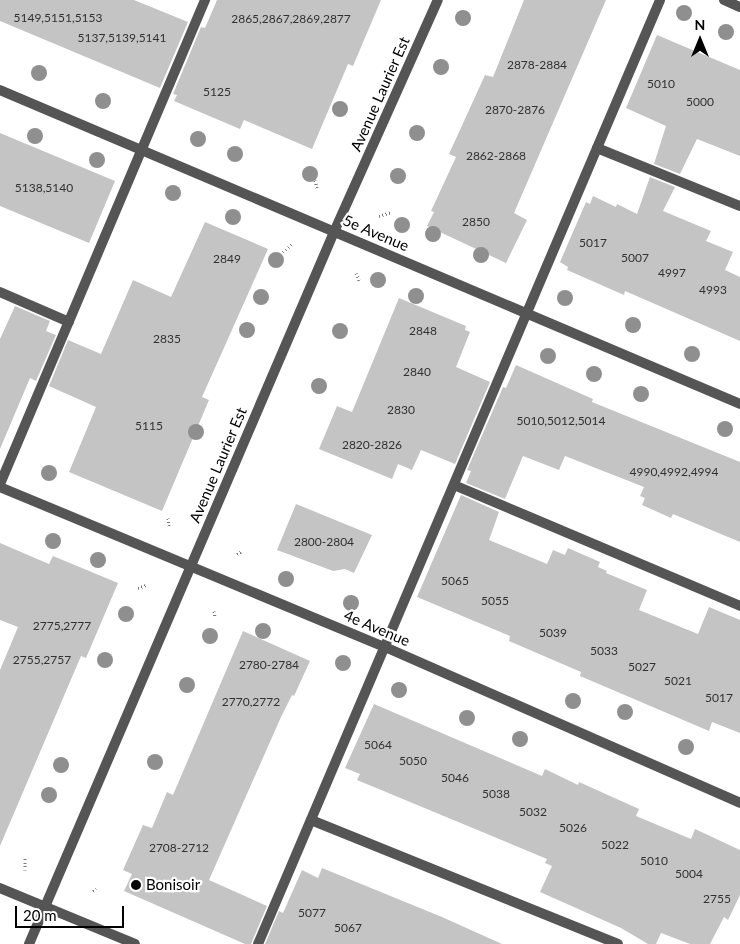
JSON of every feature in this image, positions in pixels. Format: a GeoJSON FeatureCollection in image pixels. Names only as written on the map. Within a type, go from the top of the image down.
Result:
{"type":"FeatureCollection","features":[{"type":"Feature","properties":{"kind":"street"},"geometry":{"type":"LineString","coordinates":[[0,486],[205,0]]}},
{"type":"Feature","properties":{"kind":"street","name":"Avenue Laurier Est"},"geometry":{"type":"LineString","coordinates":[[29,944],[334,232],[438,0]]}},
{"type":"Feature","properties":{"kind":"street"},"geometry":{"type":"LineString","coordinates":[[258,944],[660,0]]}},
{"type":"Feature","properties":{"kind":"street"},"geometry":{"type":"LineString","coordinates":[[724,0],[740,7]]}},
{"type":"Feature","properties":{"kind":"street","name":"5e Avenue"},"geometry":{"type":"LineString","coordinates":[[0,90],[526,315],[740,404]]}},
{"type":"Feature","properties":{"kind":"street"},"geometry":{"type":"LineString","coordinates":[[597,148],[740,206]]}},
{"type":"Feature","properties":{"kind":"street"},"geometry":{"type":"LineString","coordinates":[[0,292],[69,322]]}},
{"type":"Feature","properties":{"kind":"street"},"geometry":{"type":"LineString","coordinates":[[454,485],[740,606]]}},
{"type":"Feature","properties":{"kind":"street","name":"4e Avenue"},"geometry":{"type":"LineString","coordinates":[[0,486],[190,568],[385,648],[740,803]]}},
{"type":"Feature","properties":{"kind":"street"},"geometry":{"type":"LineString","coordinates":[[311,820],[618,944]]}},
{"type":"Feature","properties":{"kind":"street"},"geometry":{"type":"LineString","coordinates":[[0,888],[135,944]]}},
{"type":"Feature","properties":{"kind":"path"},"geometry":{"type":"LineString","coordinates":[[315,180],[317,188]]}},
{"type":"Feature","properties":{"kind":"path"},"geometry":{"type":"LineString","coordinates":[[380,216],[391,212]]}},
{"type":"Feature","properties":{"kind":"path"},"geometry":{"type":"LineString","coordinates":[[283,252],[293,243]]}},
{"type":"Feature","properties":{"kind":"path"},"geometry":{"type":"LineString","coordinates":[[356,274],[359,280]]}},
{"type":"Feature","properties":{"kind":"path"},"geometry":{"type":"LineString","coordinates":[[168,518],[169,526]]}},
{"type":"Feature","properties":{"kind":"path"},"geometry":{"type":"LineString","coordinates":[[237,554],[242,551]]}},
{"type":"Feature","properties":{"kind":"path"},"geometry":{"type":"LineString","coordinates":[[138,588],[146,585]]}},
{"type":"Feature","properties":{"kind":"path"},"geometry":{"type":"LineString","coordinates":[[214,611],[215,617]]}},
{"type":"Feature","properties":{"kind":"path"},"geometry":{"type":"LineString","coordinates":[[25,858],[25,870]]}},
{"type":"Feature","properties":{"kind":"building"},"geometry":{"type":"Polygon","coordinates":[[[0,0],[134,0],[188,22],[160,88],[0,21],[0,0]]]}},
{"type":"Feature","properties":{"kind":"building"},"geometry":{"type":"Polygon","coordinates":[[[217,0],[381,0],[353,66],[348,64],[312,149],[244,120],[240,129],[174,101],[177,95],[173,94],[201,27],[205,28],[217,0]]]}},
{"type":"Feature","properties":{"kind":"building"},"geometry":{"type":"Polygon","coordinates":[[[524,0],[606,0],[514,213],[527,220],[506,263],[427,226],[434,212],[431,211],[456,157],[449,154],[485,75],[493,77],[524,0]]]}},
{"type":"Feature","properties":{"kind":"building"},"geometry":{"type":"Polygon","coordinates":[[[657,35],[740,70],[740,156],[697,139],[680,174],[654,164],[666,126],[626,108],[657,35]]]}},
{"type":"Feature","properties":{"kind":"building"},"geometry":{"type":"Polygon","coordinates":[[[0,133],[115,181],[89,243],[0,206],[0,133]]]}},
{"type":"Feature","properties":{"kind":"building"},"geometry":{"type":"Polygon","coordinates":[[[650,177],[675,187],[663,211],[711,231],[706,241],[733,252],[725,270],[740,277],[740,341],[625,291],[624,295],[567,270],[568,267],[560,262],[586,202],[590,204],[593,196],[616,207],[617,204],[637,214],[650,177]]]}},
{"type":"Feature","properties":{"kind":"building"},"geometry":{"type":"Polygon","coordinates":[[[205,222],[268,249],[202,397],[209,400],[162,511],[69,472],[96,407],[49,386],[68,340],[101,354],[133,280],[171,297],[205,222]]]}},
{"type":"Feature","properties":{"kind":"building"},"geometry":{"type":"Polygon","coordinates":[[[399,298],[466,326],[465,330],[470,332],[456,367],[490,382],[455,464],[421,450],[412,470],[398,464],[392,479],[319,449],[337,406],[352,412],[399,298]]]}},
{"type":"Feature","properties":{"kind":"building"},"geometry":{"type":"Polygon","coordinates":[[[15,306],[50,321],[46,331],[56,335],[36,381],[30,378],[0,449],[0,339],[15,306]]]}},
{"type":"Feature","properties":{"kind":"building"},"geometry":{"type":"Polygon","coordinates":[[[516,365],[593,399],[592,402],[740,462],[740,542],[673,514],[671,518],[642,505],[645,498],[640,496],[644,487],[565,456],[559,470],[523,456],[505,499],[466,483],[471,471],[467,470],[503,387],[506,388],[516,365]]]}},
{"type":"Feature","properties":{"kind":"building"},"geometry":{"type":"Polygon","coordinates":[[[461,495],[499,512],[489,540],[547,564],[553,550],[565,555],[568,548],[600,562],[598,567],[607,571],[606,573],[647,590],[639,610],[698,634],[709,607],[740,620],[740,733],[712,722],[709,731],[580,676],[581,672],[509,641],[510,636],[417,597],[461,495]]]}},
{"type":"Feature","properties":{"kind":"building"},"geometry":{"type":"Polygon","coordinates":[[[296,504],[372,535],[354,573],[345,569],[333,571],[277,550],[296,504]]]}},
{"type":"Feature","properties":{"kind":"building"},"geometry":{"type":"Polygon","coordinates":[[[0,543],[49,564],[53,556],[118,583],[86,658],[81,656],[0,846],[0,670],[18,627],[0,620],[0,543]]]}},
{"type":"Feature","properties":{"kind":"building"},"geometry":{"type":"Polygon","coordinates":[[[243,631],[310,661],[294,696],[292,695],[281,717],[209,880],[267,906],[251,944],[245,944],[124,891],[132,874],[123,870],[143,825],[152,828],[167,792],[173,795],[243,631]]]}},
{"type":"Feature","properties":{"kind":"building"},"geometry":{"type":"Polygon","coordinates":[[[374,704],[542,776],[545,769],[578,785],[579,782],[639,809],[636,816],[691,839],[695,829],[740,850],[740,895],[728,920],[724,917],[710,944],[690,944],[661,933],[656,944],[648,944],[621,928],[540,892],[552,866],[545,863],[547,859],[357,780],[360,774],[345,768],[374,704]]]}},
{"type":"Feature","properties":{"kind":"building"},"geometry":{"type":"Polygon","coordinates":[[[322,868],[442,917],[502,944],[265,944],[279,911],[283,913],[302,870],[318,878],[322,868]]]}},
{"type":"Feature","properties":{"kind":"place","name":"Bonisoir"},"geometry":{"type":"Point","coordinates":[136,885]}}]}
